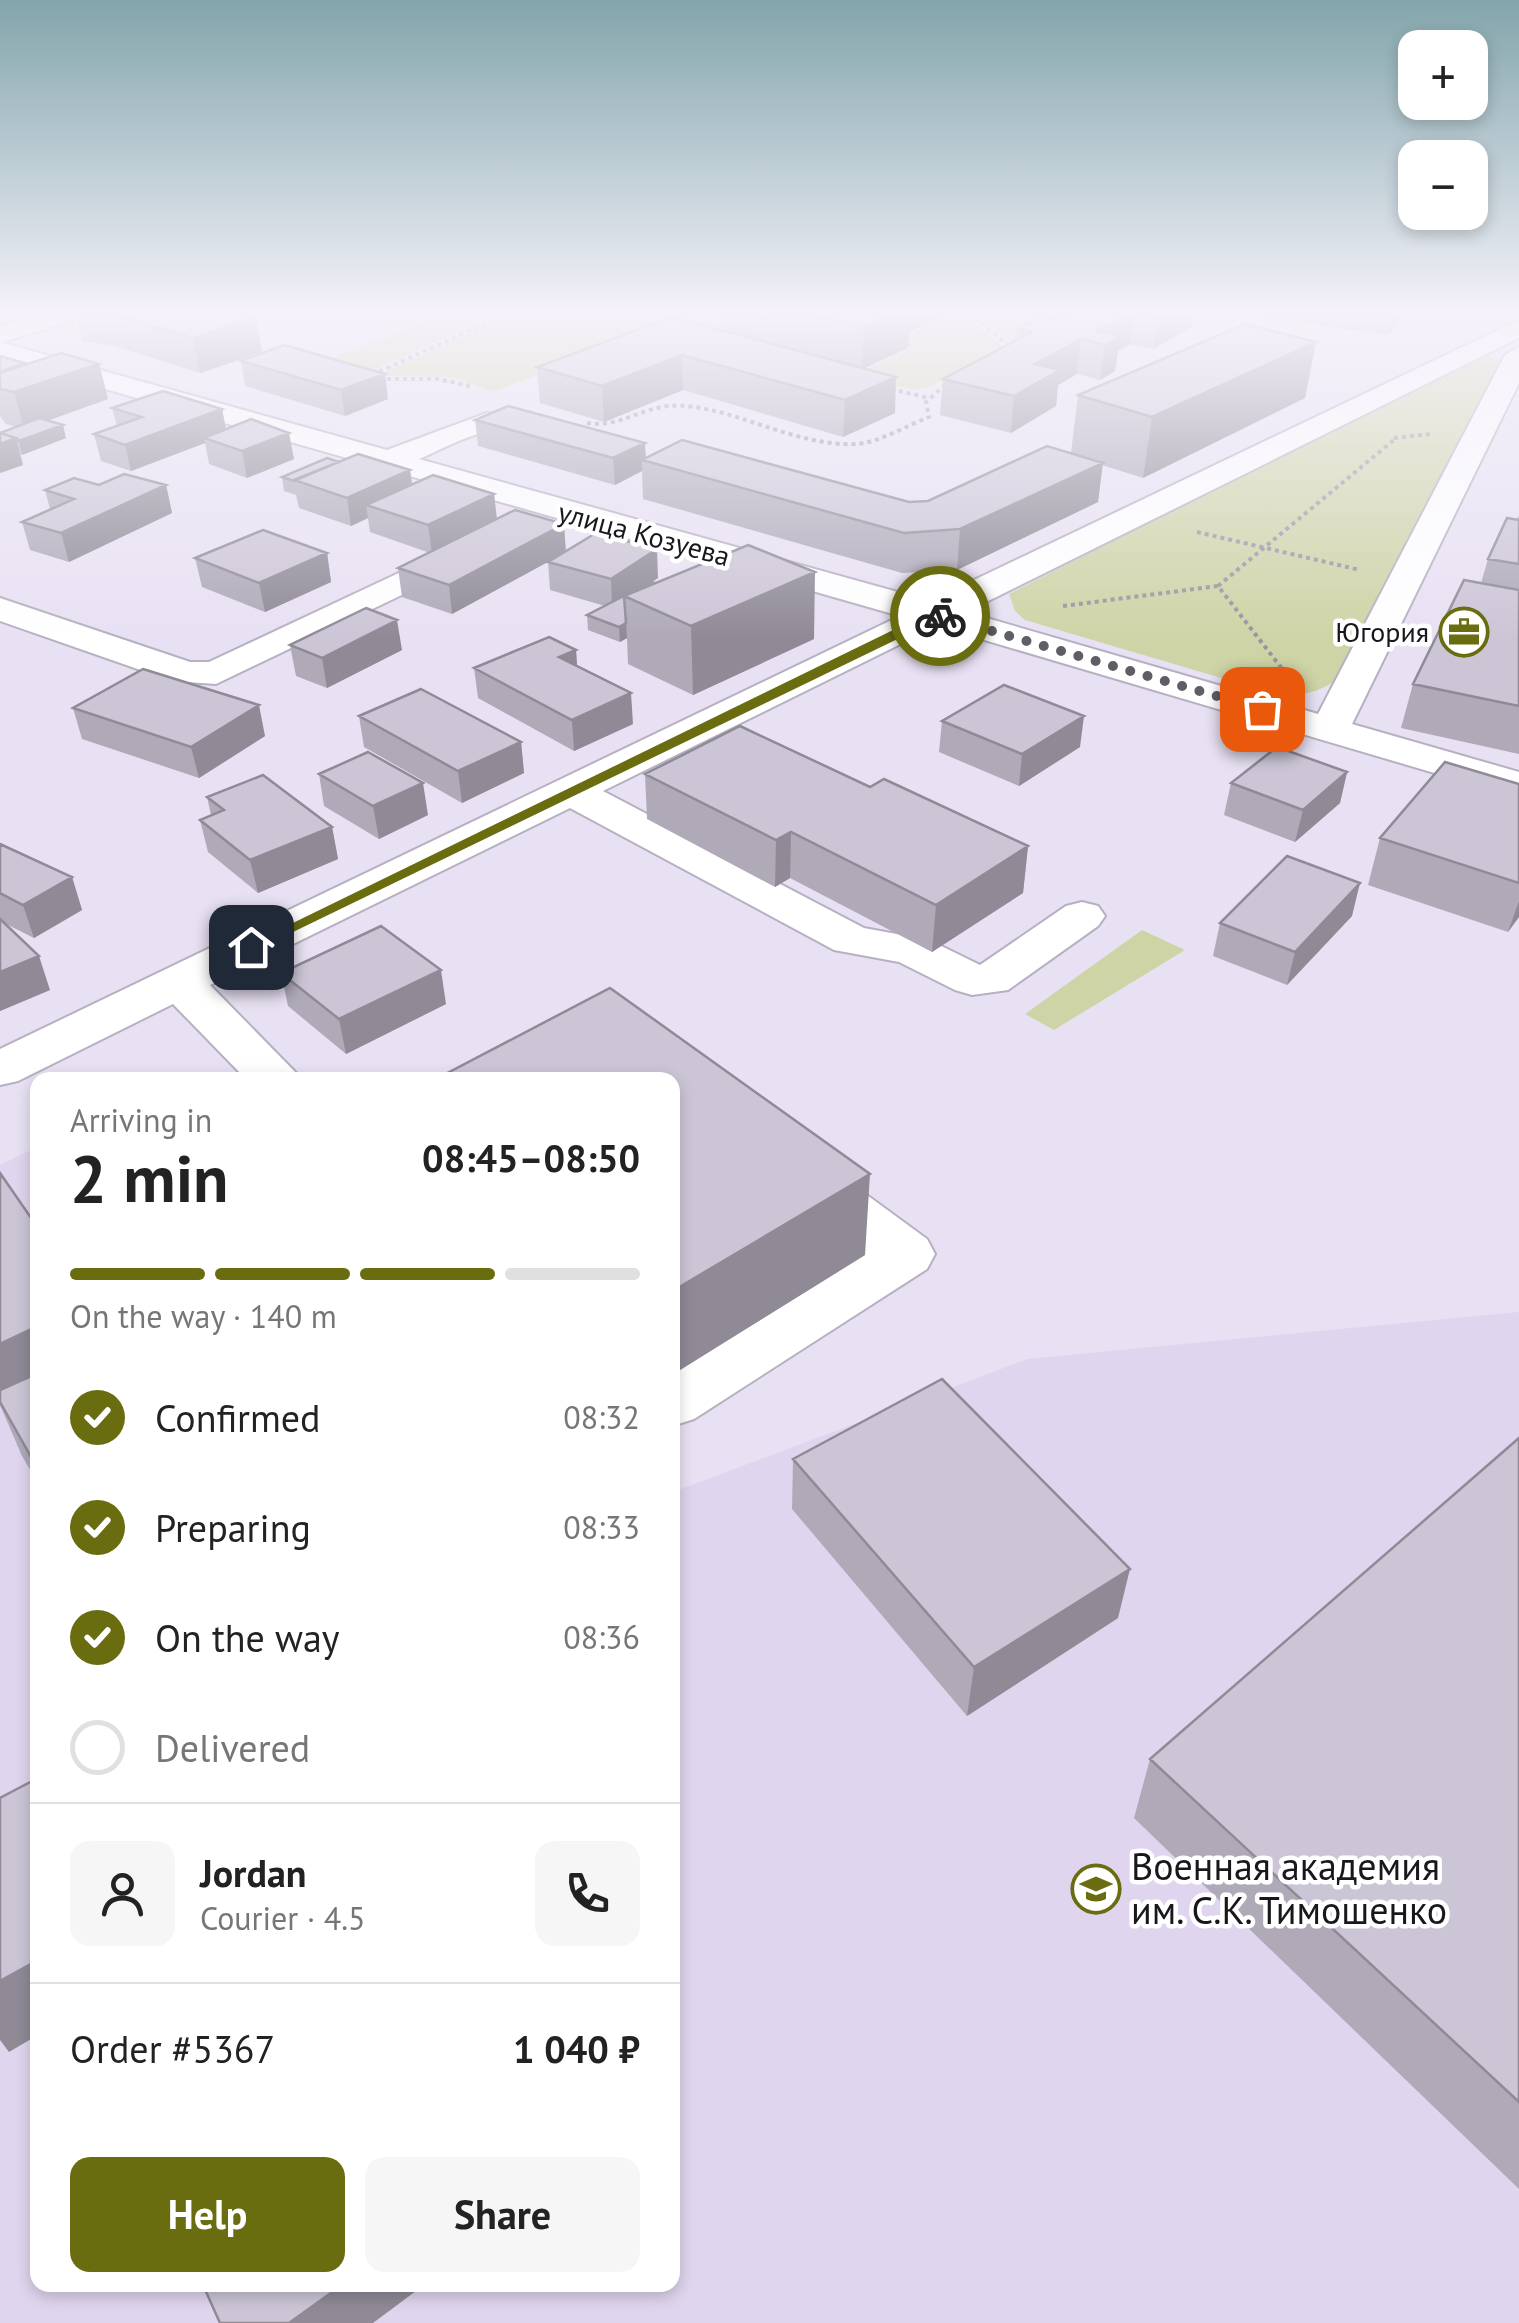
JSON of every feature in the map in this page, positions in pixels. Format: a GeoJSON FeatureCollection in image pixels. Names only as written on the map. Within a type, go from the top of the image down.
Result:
{"type":"FeatureCollection","features":[{"type":"Feature","properties":{"kind":"street","name":"улица Козуева"},"geometry":{"type":"LineString","coordinates":[[267,422],[385,461],[934,614],[1519,785]]}},
{"type":"Feature","properties":{"kind":"street"},"geometry":{"type":"LineString","coordinates":[[385,461],[486,422]]}},
{"type":"Feature","properties":{"kind":"street"},"geometry":{"type":"LineString","coordinates":[[510,422],[577,432]]}},
{"type":"Feature","properties":{"kind":"street"},"geometry":{"type":"LineString","coordinates":[[0,1070],[1325,422]]}},
{"type":"Feature","properties":{"kind":"street"},"geometry":{"type":"LineString","coordinates":[[1330,728],[1485,422]]}},
{"type":"Feature","properties":{"kind":"street"},"geometry":{"type":"LineString","coordinates":[[1098,493],[1145,510]]}},
{"type":"Feature","properties":{"kind":"street"},"geometry":{"type":"LineString","coordinates":[[0,609],[186,674],[216,673],[552,509]]}},
{"type":"Feature","properties":{"kind":"street"},"geometry":{"type":"LineString","coordinates":[[571,791],[851,940],[912,950],[972,980],[991,980],[1082,916]]}},
{"type":"Feature","properties":{"kind":"street"},"geometry":{"type":"LineString","coordinates":[[180,982],[269,1072]]}},
{"type":"Feature","properties":{"kind":"street"},"geometry":{"type":"LineString","coordinates":[[680,1397],[906,1254],[770,1150]]}},
{"type":"Feature","properties":{"kind":"path"},"geometry":{"type":"LineString","coordinates":[[577,432],[616,422]]}},
{"type":"Feature","properties":{"kind":"path"},"geometry":{"type":"LineString","coordinates":[[747,422],[805,439],[859,444],[913,422]]}},
{"type":"Feature","properties":{"kind":"path"},"geometry":{"type":"LineString","coordinates":[[1048,608],[1218,586],[1395,439]]}},
{"type":"Feature","properties":{"kind":"path"},"geometry":{"type":"LineString","coordinates":[[1145,510],[1264,550],[1405,580]]}},
{"type":"Feature","properties":{"kind":"path"},"geometry":{"type":"LineString","coordinates":[[1218,586],[1284,672]]}},
{"type":"Feature","properties":{"kind":"shaded area","name":"Военная академия им. С.К. Тимошенко"},"geometry":{"type":"Polygon","coordinates":[[[30,1150],[30,2292],[680,2292],[680,1489],[1027,1359],[1519,1312],[1519,2323],[0,2323],[0,1165],[30,1150]]]}},
{"type":"Feature","properties":{"kind":"green space"},"geometry":{"type":"Polygon","coordinates":[[[1344,422],[1473,422],[1334,682],[1324,687],[1304,693],[1266,691],[1025,620],[1015,611],[1009,594],[1344,422]]]}},
{"type":"Feature","properties":{"kind":"green space"},"geometry":{"type":"Polygon","coordinates":[[[1142,930],[1185,950],[1054,1030],[1025,1014],[1142,930]]]}},
{"type":"Feature","properties":{"kind":"building"},"geometry":{"type":"Polygon","coordinates":[[[28,422],[63,425],[19,441],[0,433],[28,422]]]}},
{"type":"Feature","properties":{"kind":"building"},"geometry":{"type":"Polygon","coordinates":[[[127,422],[186,422],[125,445],[94,434],[127,422]]]}},
{"type":"Feature","properties":{"kind":"building"},"geometry":{"type":"Polygon","coordinates":[[[243,422],[260,422],[289,433],[242,451],[204,438],[243,422]]]}},
{"type":"Feature","properties":{"kind":"building"},"geometry":{"type":"Polygon","coordinates":[[[484,422],[569,422],[645,443],[613,458],[484,422]]]}},
{"type":"Feature","properties":{"kind":"building"},"geometry":{"type":"Polygon","coordinates":[[[0,433],[16,438],[0,444],[0,433]]]}},
{"type":"Feature","properties":{"kind":"building"},"geometry":{"type":"Polygon","coordinates":[[[682,440],[909,502],[928,501],[1047,446],[1103,463],[960,529],[904,533],[642,460],[682,440]]]}},
{"type":"Feature","properties":{"kind":"building"},"geometry":{"type":"Polygon","coordinates":[[[358,454],[410,470],[347,498],[294,480],[358,454]]]}},
{"type":"Feature","properties":{"kind":"building"},"geometry":{"type":"Polygon","coordinates":[[[327,458],[339,462],[294,481],[282,477],[327,458]]]}},
{"type":"Feature","properties":{"kind":"building"},"geometry":{"type":"Polygon","coordinates":[[[124,474],[166,485],[61,533],[22,522],[74,499],[45,490],[74,478],[99,485],[124,474]]]}},
{"type":"Feature","properties":{"kind":"building"},"geometry":{"type":"Polygon","coordinates":[[[433,475],[494,494],[428,525],[366,505],[433,475]]]}},
{"type":"Feature","properties":{"kind":"building"},"geometry":{"type":"Polygon","coordinates":[[[515,510],[564,524],[449,585],[398,568],[515,510]]]}},
{"type":"Feature","properties":{"kind":"building"},"geometry":{"type":"Polygon","coordinates":[[[1507,518],[1519,520],[1519,564],[1488,559],[1507,518]]]}},
{"type":"Feature","properties":{"kind":"building"},"geometry":{"type":"Polygon","coordinates":[[[263,530],[327,553],[259,583],[195,558],[263,530]]]}},
{"type":"Feature","properties":{"kind":"building"},"geometry":{"type":"Polygon","coordinates":[[[596,533],[657,549],[611,579],[548,562],[596,533]]]}},
{"type":"Feature","properties":{"kind":"building"},"geometry":{"type":"Polygon","coordinates":[[[748,545],[815,572],[691,626],[624,596],[748,545]]]}},
{"type":"Feature","properties":{"kind":"building"},"geometry":{"type":"Polygon","coordinates":[[[1464,580],[1519,590],[1519,706],[1413,684],[1464,580]]]}},
{"type":"Feature","properties":{"kind":"building"},"geometry":{"type":"Polygon","coordinates":[[[651,582],[655,583],[624,596],[626,623],[619,627],[587,615],[651,582]]]}},
{"type":"Feature","properties":{"kind":"building"},"geometry":{"type":"Polygon","coordinates":[[[366,608],[397,620],[322,658],[290,645],[366,608]]]}},
{"type":"Feature","properties":{"kind":"building"},"geometry":{"type":"Polygon","coordinates":[[[549,637],[576,650],[559,657],[631,693],[572,720],[474,668],[549,637]]]}},
{"type":"Feature","properties":{"kind":"building"},"geometry":{"type":"Polygon","coordinates":[[[143,669],[259,705],[191,747],[73,708],[143,669]]]}},
{"type":"Feature","properties":{"kind":"building"},"geometry":{"type":"Polygon","coordinates":[[[1004,685],[1084,716],[1022,754],[942,721],[1004,685]]]}},
{"type":"Feature","properties":{"kind":"building"},"geometry":{"type":"Polygon","coordinates":[[[421,689],[521,742],[458,771],[359,716],[421,689]]]}},
{"type":"Feature","properties":{"kind":"building"},"geometry":{"type":"Polygon","coordinates":[[[740,726],[870,787],[884,779],[1028,846],[936,905],[791,832],[776,840],[645,774],[740,726]]]}},
{"type":"Feature","properties":{"kind":"building"},"geometry":{"type":"Polygon","coordinates":[[[1277,747],[1347,772],[1303,810],[1231,783],[1277,747]]]}},
{"type":"Feature","properties":{"kind":"building"},"geometry":{"type":"Polygon","coordinates":[[[368,752],[423,783],[373,806],[319,774],[368,752]]]}},
{"type":"Feature","properties":{"kind":"building"},"geometry":{"type":"Polygon","coordinates":[[[1445,762],[1519,784],[1519,883],[1380,838],[1445,762]]]}},
{"type":"Feature","properties":{"kind":"building"},"geometry":{"type":"Polygon","coordinates":[[[263,775],[332,827],[250,860],[200,820],[224,810],[207,797],[263,775]]]}},
{"type":"Feature","properties":{"kind":"building"},"geometry":{"type":"Polygon","coordinates":[[[0,844],[72,877],[23,905],[0,893],[0,844]]]}},
{"type":"Feature","properties":{"kind":"building"},"geometry":{"type":"Polygon","coordinates":[[[1287,856],[1360,883],[1295,952],[1220,923],[1287,856]]]}},
{"type":"Feature","properties":{"kind":"building"},"geometry":{"type":"Polygon","coordinates":[[[0,919],[39,956],[0,972],[0,919]]]}},
{"type":"Feature","properties":{"kind":"building"},"geometry":{"type":"Polygon","coordinates":[[[381,926],[441,970],[339,1019],[281,973],[381,926]]]}},
{"type":"Feature","properties":{"kind":"building"},"geometry":{"type":"Polygon","coordinates":[[[610,988],[870,1174],[680,1287],[680,1072],[449,1072],[610,988]]]}},
{"type":"Feature","properties":{"kind":"building"},"geometry":{"type":"Polygon","coordinates":[[[0,1173],[30,1216],[30,1330],[0,1344],[0,1173]]]}},
{"type":"Feature","properties":{"kind":"building"},"geometry":{"type":"Polygon","coordinates":[[[30,1377],[30,1455],[0,1402],[0,1390],[30,1377]]]}},
{"type":"Feature","properties":{"kind":"building"},"geometry":{"type":"Polygon","coordinates":[[[942,1379],[1130,1569],[974,1667],[793,1459],[942,1379]]]}},
{"type":"Feature","properties":{"kind":"building"},"geometry":{"type":"Polygon","coordinates":[[[1519,1438],[1519,2102],[1150,1759],[1519,1438]]]}},
{"type":"Feature","properties":{"kind":"building"},"geometry":{"type":"Polygon","coordinates":[[[30,1782],[30,1964],[0,1981],[0,1798],[30,1782]]]}},
{"type":"Feature","properties":{"kind":"building"},"geometry":{"type":"Polygon","coordinates":[[[206,2292],[332,2292],[289,2323],[220,2323],[206,2292]]]}},
{"type":"Feature","properties":{"kind":"way so far"},"geometry":{"type":"LineString","coordinates":[[940,616],[1262,709]]}},
{"type":"Feature","properties":{"kind":"place","name":"Югория"},"geometry":{"type":"Point","coordinates":[1464,632]}},
{"type":"Feature","properties":{"kind":"place","name":"Военная академия им. С.К. Тимошенко"},"geometry":{"type":"Point","coordinates":[1096,1889]}},
{"type":"Feature","properties":{"kind":"route"},"geometry":{"type":"LineString","coordinates":[[251,947],[934,614],[940,616]]}}]}
